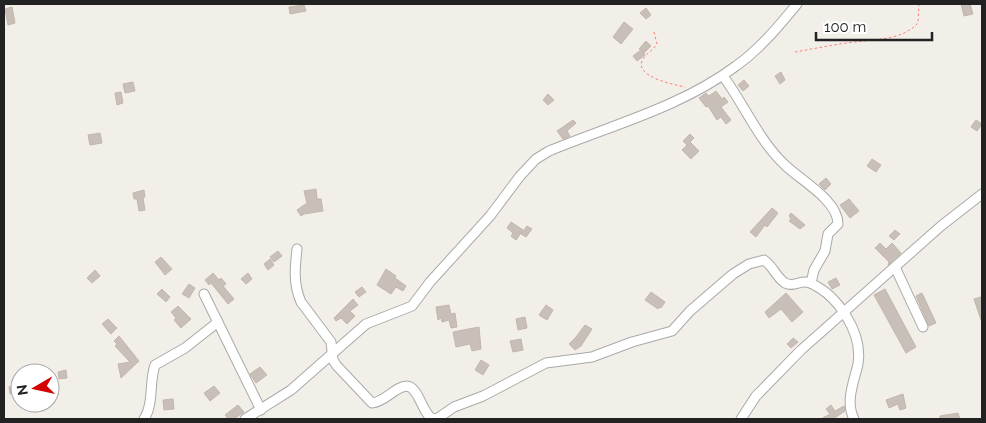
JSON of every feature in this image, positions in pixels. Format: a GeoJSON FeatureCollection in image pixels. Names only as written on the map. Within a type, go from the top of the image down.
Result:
{"type":"FeatureCollection","features":[{"type":"Feature","properties":{"kind":"street"},"geometry":{"type":"LineString","coordinates":[[245,419],[291,390],[366,324],[412,306],[430,282],[475,233],[520,176],[536,159],[549,151],[661,107],[723,76],[771,36],[797,4]]}},
{"type":"Feature","properties":{"kind":"street"},"geometry":{"type":"LineString","coordinates":[[723,76],[746,109],[769,148],[784,165],[826,200],[837,216],[838,224],[828,234],[825,251],[814,270],[811,283]]}},
{"type":"Feature","properties":{"kind":"street"},"geometry":{"type":"LineString","coordinates":[[741,419],[767,383],[801,350],[941,226],[982,194]]}},
{"type":"Feature","properties":{"kind":"street"},"geometry":{"type":"LineString","coordinates":[[297,249],[294,277],[300,302],[331,342],[332,355],[337,366],[372,403],[380,401],[401,388],[408,386],[415,392],[430,418],[436,419],[454,407],[483,396],[546,364],[592,356],[624,344],[672,331],[680,321],[717,287],[740,269],[756,261],[764,260],[768,262],[780,280],[787,284],[811,283],[835,302],[850,322],[859,353],[849,403],[854,419]]}},
{"type":"Feature","properties":{"kind":"street"},"geometry":{"type":"LineString","coordinates":[[894,267],[923,327]]}},
{"type":"Feature","properties":{"kind":"street"},"geometry":{"type":"LineString","coordinates":[[204,294],[261,410]]}},
{"type":"Feature","properties":{"kind":"street"},"geometry":{"type":"LineString","coordinates":[[144,419],[148,411],[152,374],[155,365],[185,348],[218,322]]}},
{"type":"Feature","properties":{"kind":"path"},"geometry":{"type":"LineString","coordinates":[[795,52],[865,41],[878,41],[903,33],[918,23],[919,4]]}},
{"type":"Feature","properties":{"kind":"path"},"geometry":{"type":"LineString","coordinates":[[654,32],[657,44],[642,62],[646,72],[660,81],[698,90]]}},
{"type":"Feature","properties":{"kind":"building"},"geometry":{"type":"Polygon","coordinates":[[[961,4],[970,4],[973,14],[964,16],[961,4]]]}},
{"type":"Feature","properties":{"kind":"building"},"geometry":{"type":"Polygon","coordinates":[[[304,5],[306,11],[290,14],[289,7],[304,5]]]}},
{"type":"Feature","properties":{"kind":"building"},"geometry":{"type":"Polygon","coordinates":[[[12,7],[15,23],[8,25],[5,9],[12,7]]]}},
{"type":"Feature","properties":{"kind":"building"},"geometry":{"type":"Polygon","coordinates":[[[646,8],[651,15],[646,19],[640,13],[646,8]]]}},
{"type":"Feature","properties":{"kind":"building"},"geometry":{"type":"Polygon","coordinates":[[[624,22],[633,29],[621,44],[613,37],[624,22]]]}},
{"type":"Feature","properties":{"kind":"building"},"geometry":{"type":"Polygon","coordinates":[[[646,41],[651,46],[643,52],[645,55],[637,61],[633,56],[641,50],[639,49],[646,41]]]}},
{"type":"Feature","properties":{"kind":"building"},"geometry":{"type":"Polygon","coordinates":[[[781,72],[785,80],[780,84],[775,76],[781,72]]]}},
{"type":"Feature","properties":{"kind":"building"},"geometry":{"type":"Polygon","coordinates":[[[744,80],[749,86],[743,91],[738,85],[744,80]]]}},
{"type":"Feature","properties":{"kind":"building"},"geometry":{"type":"Polygon","coordinates":[[[133,82],[135,91],[125,93],[123,84],[133,82]]]}},
{"type":"Feature","properties":{"kind":"building"},"geometry":{"type":"Polygon","coordinates":[[[716,91],[722,99],[724,97],[728,102],[721,107],[731,120],[726,124],[721,117],[717,120],[708,106],[706,107],[699,98],[706,93],[709,96],[716,91]]]}},
{"type":"Feature","properties":{"kind":"building"},"geometry":{"type":"Polygon","coordinates":[[[121,92],[123,103],[117,105],[115,93],[121,92]]]}},
{"type":"Feature","properties":{"kind":"building"},"geometry":{"type":"Polygon","coordinates":[[[548,94],[554,100],[548,105],[543,100],[548,94]]]}},
{"type":"Feature","properties":{"kind":"building"},"geometry":{"type":"Polygon","coordinates":[[[573,120],[576,123],[567,131],[570,136],[563,139],[557,131],[573,120]]]}},
{"type":"Feature","properties":{"kind":"building"},"geometry":{"type":"Polygon","coordinates":[[[976,120],[982,124],[977,131],[971,127],[976,120]]]}},
{"type":"Feature","properties":{"kind":"building"},"geometry":{"type":"Polygon","coordinates":[[[100,133],[102,143],[90,145],[88,135],[100,133]]]}},
{"type":"Feature","properties":{"kind":"building"},"geometry":{"type":"Polygon","coordinates":[[[690,134],[694,138],[690,142],[699,151],[691,159],[682,150],[687,145],[683,141],[690,134]]]}},
{"type":"Feature","properties":{"kind":"building"},"geometry":{"type":"Polygon","coordinates":[[[872,159],[881,165],[876,172],[867,166],[872,159]]]}},
{"type":"Feature","properties":{"kind":"building"},"geometry":{"type":"Polygon","coordinates":[[[826,178],[831,184],[825,190],[819,184],[826,178]]]}},
{"type":"Feature","properties":{"kind":"building"},"geometry":{"type":"Polygon","coordinates":[[[316,189],[317,199],[321,199],[323,211],[301,216],[297,210],[307,203],[304,191],[316,189]]]}},
{"type":"Feature","properties":{"kind":"building"},"geometry":{"type":"Polygon","coordinates":[[[144,190],[145,210],[139,211],[137,199],[134,199],[133,193],[144,190]]]}},
{"type":"Feature","properties":{"kind":"building"},"geometry":{"type":"Polygon","coordinates":[[[849,199],[859,211],[850,218],[840,205],[849,199]]]}},
{"type":"Feature","properties":{"kind":"building"},"geometry":{"type":"Polygon","coordinates":[[[772,208],[778,213],[756,237],[750,232],[772,208]]]}},
{"type":"Feature","properties":{"kind":"building"},"geometry":{"type":"Polygon","coordinates":[[[791,213],[805,225],[800,229],[789,221],[791,213]]]}},
{"type":"Feature","properties":{"kind":"building"},"geometry":{"type":"Polygon","coordinates":[[[511,222],[523,230],[516,240],[511,236],[513,233],[507,228],[511,222]]]}},
{"type":"Feature","properties":{"kind":"building"},"geometry":{"type":"Polygon","coordinates":[[[527,226],[532,229],[526,237],[521,234],[527,226]]]}},
{"type":"Feature","properties":{"kind":"building"},"geometry":{"type":"Polygon","coordinates":[[[895,230],[900,234],[894,240],[889,236],[895,230]]]}},
{"type":"Feature","properties":{"kind":"building"},"geometry":{"type":"Polygon","coordinates":[[[880,243],[886,249],[892,243],[901,253],[888,265],[889,262],[875,248],[880,243]]]}},
{"type":"Feature","properties":{"kind":"building"},"geometry":{"type":"Polygon","coordinates":[[[278,251],[282,256],[274,262],[270,257],[278,251]]]}},
{"type":"Feature","properties":{"kind":"building"},"geometry":{"type":"Polygon","coordinates":[[[161,257],[172,269],[165,275],[155,262],[161,257]]]}},
{"type":"Feature","properties":{"kind":"building"},"geometry":{"type":"Polygon","coordinates":[[[270,259],[274,265],[268,270],[264,264],[270,259]]]}},
{"type":"Feature","properties":{"kind":"building"},"geometry":{"type":"Polygon","coordinates":[[[386,269],[406,286],[403,291],[396,287],[391,294],[377,285],[386,269]]]}},
{"type":"Feature","properties":{"kind":"building"},"geometry":{"type":"Polygon","coordinates":[[[95,270],[100,276],[92,283],[87,278],[95,270]]]}},
{"type":"Feature","properties":{"kind":"building"},"geometry":{"type":"Polygon","coordinates":[[[213,273],[226,284],[223,286],[234,299],[228,304],[211,283],[209,285],[205,280],[213,273]]]}},
{"type":"Feature","properties":{"kind":"building"},"geometry":{"type":"Polygon","coordinates":[[[248,273],[252,279],[246,284],[241,279],[248,273]]]}},
{"type":"Feature","properties":{"kind":"building"},"geometry":{"type":"Polygon","coordinates":[[[836,278],[840,285],[832,289],[828,282],[836,278]]]}},
{"type":"Feature","properties":{"kind":"building"},"geometry":{"type":"Polygon","coordinates":[[[189,284],[195,288],[189,298],[182,294],[189,284]]]}},
{"type":"Feature","properties":{"kind":"building"},"geometry":{"type":"Polygon","coordinates":[[[362,287],[366,292],[359,297],[355,292],[362,287]]]}},
{"type":"Feature","properties":{"kind":"building"},"geometry":{"type":"Polygon","coordinates":[[[162,289],[170,297],[166,302],[157,294],[162,289]]]}},
{"type":"Feature","properties":{"kind":"building"},"geometry":{"type":"Polygon","coordinates":[[[885,289],[916,347],[906,353],[874,295],[885,289]]]}},
{"type":"Feature","properties":{"kind":"building"},"geometry":{"type":"Polygon","coordinates":[[[651,292],[665,302],[661,308],[659,307],[658,309],[645,300],[651,292]]]}},
{"type":"Feature","properties":{"kind":"building"},"geometry":{"type":"Polygon","coordinates":[[[786,293],[803,312],[792,322],[781,309],[769,318],[765,312],[786,293]]]}},
{"type":"Feature","properties":{"kind":"building"},"geometry":{"type":"Polygon","coordinates":[[[922,293],[936,323],[929,326],[916,296],[922,293]]]}},
{"type":"Feature","properties":{"kind":"building"},"geometry":{"type":"Polygon","coordinates":[[[981,297],[982,301],[981,320],[974,299],[981,297]]]}},
{"type":"Feature","properties":{"kind":"building"},"geometry":{"type":"Polygon","coordinates":[[[353,299],[358,305],[350,311],[355,316],[347,324],[341,318],[336,321],[334,318],[353,299]]]}},
{"type":"Feature","properties":{"kind":"building"},"geometry":{"type":"Polygon","coordinates":[[[449,305],[451,314],[455,313],[457,327],[451,328],[449,320],[442,322],[441,318],[438,320],[436,307],[449,305]]]}},
{"type":"Feature","properties":{"kind":"building"},"geometry":{"type":"Polygon","coordinates":[[[546,305],[553,310],[547,320],[539,315],[546,305]]]}},
{"type":"Feature","properties":{"kind":"building"},"geometry":{"type":"Polygon","coordinates":[[[178,306],[191,319],[181,328],[174,320],[176,318],[171,312],[178,306]]]}},
{"type":"Feature","properties":{"kind":"building"},"geometry":{"type":"Polygon","coordinates":[[[525,317],[527,328],[518,330],[516,319],[525,317]]]}},
{"type":"Feature","properties":{"kind":"building"},"geometry":{"type":"Polygon","coordinates":[[[108,319],[117,328],[111,334],[102,324],[108,319]]]}},
{"type":"Feature","properties":{"kind":"building"},"geometry":{"type":"Polygon","coordinates":[[[585,325],[592,329],[581,346],[575,350],[569,344],[585,325]]]}},
{"type":"Feature","properties":{"kind":"building"},"geometry":{"type":"Polygon","coordinates":[[[479,327],[481,349],[472,351],[470,344],[456,347],[453,332],[479,327]]]}},
{"type":"Feature","properties":{"kind":"building"},"geometry":{"type":"Polygon","coordinates":[[[119,336],[139,361],[121,378],[118,364],[130,362],[115,346],[117,344],[114,341],[119,336]]]}},
{"type":"Feature","properties":{"kind":"building"},"geometry":{"type":"Polygon","coordinates":[[[793,338],[798,342],[791,348],[787,344],[793,338]]]}},
{"type":"Feature","properties":{"kind":"building"},"geometry":{"type":"Polygon","coordinates":[[[521,339],[523,350],[513,352],[510,341],[521,339]]]}},
{"type":"Feature","properties":{"kind":"building"},"geometry":{"type":"Polygon","coordinates":[[[481,360],[489,365],[483,375],[475,370],[481,360]]]}},
{"type":"Feature","properties":{"kind":"building"},"geometry":{"type":"Polygon","coordinates":[[[260,367],[267,375],[256,383],[250,374],[260,367]]]}},
{"type":"Feature","properties":{"kind":"building"},"geometry":{"type":"Polygon","coordinates":[[[66,370],[67,378],[60,379],[60,372],[66,370]]]}},
{"type":"Feature","properties":{"kind":"building"},"geometry":{"type":"Polygon","coordinates":[[[214,386],[220,393],[210,401],[204,393],[214,386]]]}},
{"type":"Feature","properties":{"kind":"building"},"geometry":{"type":"Polygon","coordinates":[[[903,394],[906,408],[900,410],[898,404],[889,408],[886,400],[903,394]]]}},
{"type":"Feature","properties":{"kind":"building"},"geometry":{"type":"Polygon","coordinates":[[[173,399],[174,409],[164,410],[163,400],[173,399]]]}},
{"type":"Feature","properties":{"kind":"building"},"geometry":{"type":"Polygon","coordinates":[[[238,405],[244,412],[234,419],[228,419],[225,415],[238,405]]]}},
{"type":"Feature","properties":{"kind":"building"},"geometry":{"type":"Polygon","coordinates":[[[831,405],[835,411],[844,406],[845,411],[833,419],[821,419],[830,414],[826,409],[831,405]]]}},
{"type":"Feature","properties":{"kind":"building"},"geometry":{"type":"Polygon","coordinates":[[[958,413],[960,419],[940,419],[940,416],[958,413]]]}}]}
